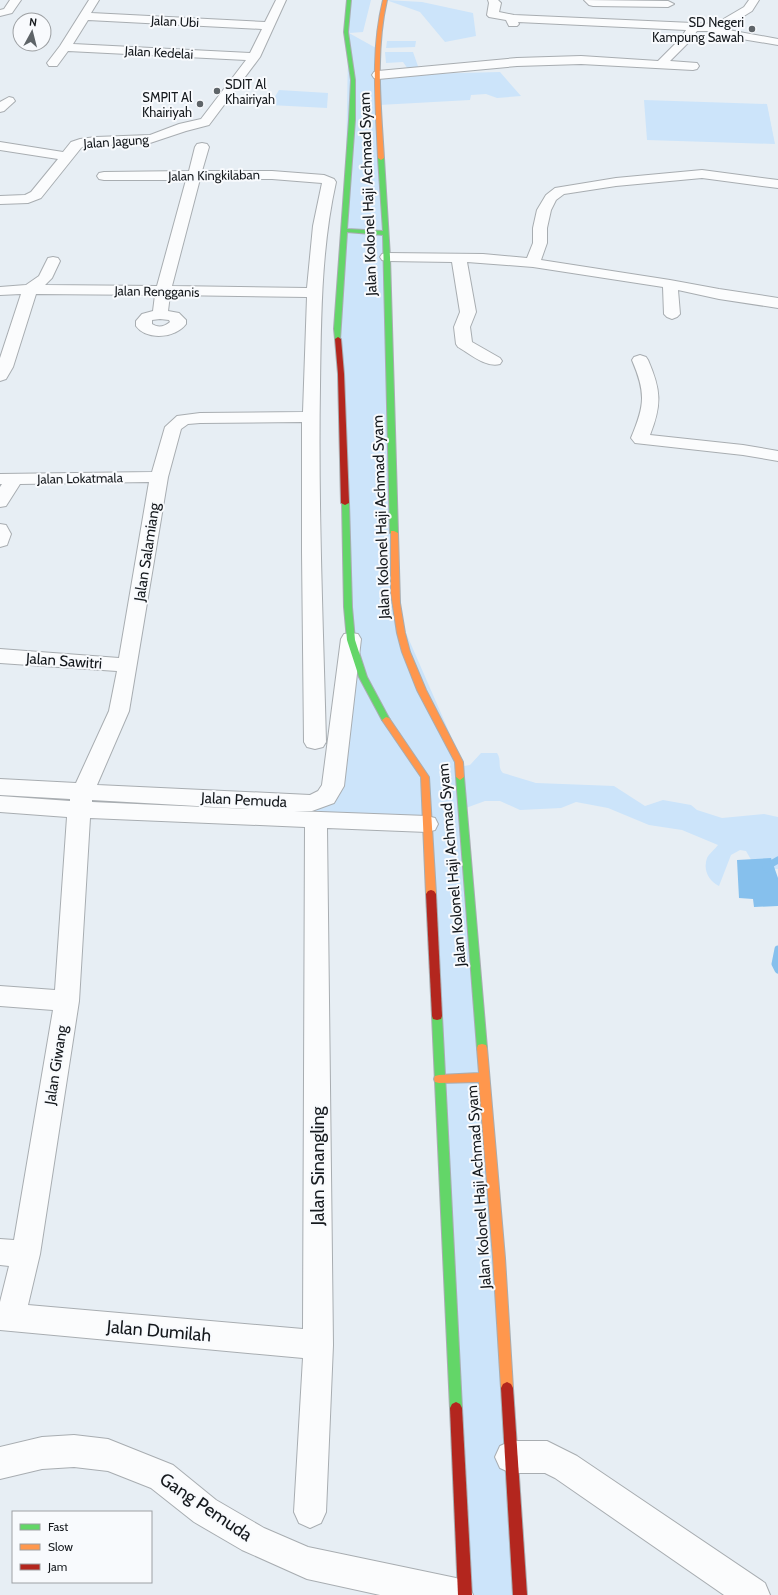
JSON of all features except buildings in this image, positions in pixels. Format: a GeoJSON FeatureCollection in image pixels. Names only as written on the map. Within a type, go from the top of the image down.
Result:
{"type":"FeatureCollection","features":[{"type":"Feature","properties":{"kind":"main road"},"geometry":{"type":"LineString","coordinates":[[348,0],[346,32],[353,80]]}},
{"type":"Feature","properties":{"kind":"main road","name":"Jalan Kolonel Haji Achmad Syam"},"geometry":{"type":"LineString","coordinates":[[385,0],[380,17],[376,48],[378,75],[381,220],[385,233],[387,257],[397,612],[405,650],[459,762],[499,1258],[520,1595]]}},
{"type":"Feature","properties":{"kind":"main road"},"geometry":{"type":"LineString","coordinates":[[346,32],[356,35]]}},
{"type":"Feature","properties":{"kind":"main road"},"geometry":{"type":"LineString","coordinates":[[366,42],[376,48]]}},
{"type":"Feature","properties":{"kind":"main road"},"geometry":{"type":"LineString","coordinates":[[353,80],[358,52]]}},
{"type":"Feature","properties":{"kind":"main road","name":"Jalan Kolonel Haji Achmad Syam"},"geometry":{"type":"LineString","coordinates":[[353,80],[349,176],[343,230],[337,329],[341,374],[348,607],[351,639],[360,670],[382,714],[425,777],[465,1595]]}},
{"type":"Feature","properties":{"kind":"main road"},"geometry":{"type":"LineString","coordinates":[[345,217],[356,218]]}},
{"type":"Feature","properties":{"kind":"main road"},"geometry":{"type":"LineString","coordinates":[[343,230],[385,233]]}},
{"type":"Feature","properties":{"kind":"main road"},"geometry":{"type":"LineString","coordinates":[[439,1078],[484,1076]]}},
{"type":"Feature","properties":{"kind":"street"},"geometry":{"type":"LineString","coordinates":[[0,13],[8,11],[16,0]]}},
{"type":"Feature","properties":{"kind":"street"},"geometry":{"type":"LineString","coordinates":[[53,63],[65,47],[94,0]]}},
{"type":"Feature","properties":{"kind":"street","name":"Jalan Jagung"},"geometry":{"type":"LineString","coordinates":[[0,200],[28,199],[36,195],[76,145],[80,143],[111,139],[146,140],[201,124],[208,118],[254,57],[281,0]]}},
{"type":"Feature","properties":{"kind":"street"},"geometry":{"type":"LineString","coordinates":[[493,0],[493,15],[509,17],[512,21],[717,28],[748,9],[754,0]]}},
{"type":"Feature","properties":{"kind":"street"},"geometry":{"type":"LineString","coordinates":[[589,0],[593,3],[668,4]]}},
{"type":"Feature","properties":{"kind":"street","name":"Jalan Ubi"},"geometry":{"type":"LineString","coordinates":[[83,16],[268,26]]}},
{"type":"Feature","properties":{"kind":"street"},"geometry":{"type":"LineString","coordinates":[[661,64],[684,41],[694,27]]}},
{"type":"Feature","properties":{"kind":"street"},"geometry":{"type":"LineString","coordinates":[[717,28],[718,32],[778,42]]}},
{"type":"Feature","properties":{"kind":"street","name":"Jalan Kedelai"},"geometry":{"type":"LineString","coordinates":[[65,47],[254,57]]}},
{"type":"Feature","properties":{"kind":"street"},"geometry":{"type":"LineString","coordinates":[[378,75],[517,62],[581,60],[693,66]]}},
{"type":"Feature","properties":{"kind":"street"},"geometry":{"type":"LineString","coordinates":[[0,146],[67,157]]}},
{"type":"Feature","properties":{"kind":"street"},"geometry":{"type":"LineString","coordinates":[[160,314],[163,291],[202,147]]}},
{"type":"Feature","properties":{"kind":"street"},"geometry":{"type":"LineString","coordinates":[[533,263],[540,243],[540,228],[544,210],[552,198],[560,190],[616,182],[702,174],[778,184]]}},
{"type":"Feature","properties":{"kind":"street","name":"Jalan Kingkilaban"},"geometry":{"type":"LineString","coordinates":[[104,176],[272,175],[324,179],[329,182],[323,205],[314,293]]}},
{"type":"Feature","properties":{"kind":"street"},"geometry":{"type":"LineString","coordinates":[[387,257],[483,258],[533,263],[670,284],[719,294],[778,303]]}},
{"type":"Feature","properties":{"kind":"street"},"geometry":{"type":"LineString","coordinates":[[459,258],[468,312],[462,327],[464,344],[494,361]]}},
{"type":"Feature","properties":{"kind":"street"},"geometry":{"type":"LineString","coordinates":[[0,376],[5,367],[30,289],[45,278],[53,261]]}},
{"type":"Feature","properties":{"kind":"street"},"geometry":{"type":"LineString","coordinates":[[670,284],[672,314]]}},
{"type":"Feature","properties":{"kind":"street","name":"Jalan Rengganis"},"geometry":{"type":"LineString","coordinates":[[0,291],[30,289],[314,293]]}},
{"type":"Feature","properties":{"kind":"street"},"geometry":{"type":"LineString","coordinates":[[314,293],[311,417],[315,742]]}},
{"type":"Feature","properties":{"kind":"street"},"geometry":{"type":"LineString","coordinates":[[640,360],[650,383],[651,405],[648,418],[640,438],[641,439],[743,450],[778,456]]}},
{"type":"Feature","properties":{"kind":"street","name":"Jalan Salamiang"},"geometry":{"type":"LineString","coordinates":[[81,801],[118,711],[128,665],[159,477],[174,427],[183,420],[200,418],[311,417]]}},
{"type":"Feature","properties":{"kind":"street","name":"Jalan Lokatmala"},"geometry":{"type":"LineString","coordinates":[[7,479],[159,477]]}},
{"type":"Feature","properties":{"kind":"street"},"geometry":{"type":"LineString","coordinates":[[0,502],[7,479]]}},
{"type":"Feature","properties":{"kind":"street"},"geometry":{"type":"LineString","coordinates":[[0,529],[2,534],[0,541]]}},
{"type":"Feature","properties":{"kind":"street","name":"Jalan Pemuda"},"geometry":{"type":"LineString","coordinates":[[0,804],[81,801],[312,803],[326,797],[333,786],[351,639]]}},
{"type":"Feature","properties":{"kind":"street","name":"Jalan Sawitri"},"geometry":{"type":"LineString","coordinates":[[0,656],[128,665]]}},
{"type":"Feature","properties":{"kind":"street","name":"Jalan Pemuda"},"geometry":{"type":"LineString","coordinates":[[0,787],[81,801],[316,819],[427,824]]}},
{"type":"Feature","properties":{"kind":"street","name":"Jalan Giwang"},"geometry":{"type":"LineString","coordinates":[[6,1317],[13,1253],[67,1001],[81,801]]}},
{"type":"Feature","properties":{"kind":"street","name":"Jalan Sinangling"},"geometry":{"type":"LineString","coordinates":[[310,1512],[318,1345],[316,819]]}},
{"type":"Feature","properties":{"kind":"street"},"geometry":{"type":"LineString","coordinates":[[0,996],[67,1001]]}},
{"type":"Feature","properties":{"kind":"street","name":"Jalan Dumilah"},"geometry":{"type":"LineString","coordinates":[[6,1317],[318,1345]]}},
{"type":"Feature","properties":{"kind":"street","name":"Gang Pemuda"},"geometry":{"type":"LineString","coordinates":[[0,1463],[42,1454],[74,1451],[108,1455],[162,1476],[205,1511],[253,1539],[307,1563],[456,1595]]}},
{"type":"Feature","properties":{"kind":"street"},"geometry":{"type":"LineString","coordinates":[[511,1457],[547,1457],[566,1467],[753,1595]]}},
{"type":"Feature","properties":{"kind":"shaded area"},"geometry":{"type":"Polygon","coordinates":[[[349,0],[371,0],[363,32],[349,33],[376,48],[378,75],[500,72],[521,96],[497,98],[486,94],[471,95],[470,100],[379,105],[396,610],[464,766],[470,765],[481,753],[497,753],[500,768],[503,773],[536,783],[614,786],[645,806],[663,800],[691,805],[697,810],[722,818],[764,814],[778,817],[778,869],[770,869],[753,863],[746,851],[740,850],[731,855],[719,886],[709,878],[706,871],[707,858],[718,845],[682,830],[649,825],[608,808],[576,802],[561,808],[520,810],[500,801],[485,801],[463,809],[520,1595],[465,1595],[427,824],[0,804],[0,787],[326,797],[351,640],[340,368],[345,217],[349,0]]]}},
{"type":"Feature","properties":{"kind":"shaded area"},"geometry":{"type":"Polygon","coordinates":[[[386,0],[422,2],[473,13],[476,36],[445,42],[420,12],[386,0]]]}},
{"type":"Feature","properties":{"kind":"shaded area"},"geometry":{"type":"Polygon","coordinates":[[[387,41],[416,41],[415,47],[386,48],[387,41]]]}},
{"type":"Feature","properties":{"kind":"shaded area"},"geometry":{"type":"Polygon","coordinates":[[[385,52],[413,52],[419,69],[408,69],[403,62],[386,63],[385,52]]]}},
{"type":"Feature","properties":{"kind":"shaded area"},"geometry":{"type":"Polygon","coordinates":[[[279,90],[328,93],[327,108],[270,105],[279,90]]]}},
{"type":"Feature","properties":{"kind":"shaded area"},"geometry":{"type":"Polygon","coordinates":[[[644,100],[767,104],[775,144],[647,140],[644,100]]]}},
{"type":"Feature","properties":{"kind":"water"},"geometry":{"type":"Polygon","coordinates":[[[771,858],[778,878],[778,906],[754,907],[753,899],[739,898],[737,860],[771,858]]]}},
{"type":"Feature","properties":{"kind":"waterway"},"geometry":{"type":"LineString","coordinates":[[767,869],[766,867],[778,860]]}},
{"type":"Feature","properties":{"kind":"waterway"},"geometry":{"type":"LineString","coordinates":[[778,949],[775,964],[778,970]]}},
{"type":"Feature","properties":{"kind":"traffic: fast"},"geometry":{"type":"LineString","coordinates":[[338,339],[337,329],[352,120],[353,80],[346,32],[349,0]]}},
{"type":"Feature","properties":{"kind":"traffic: fast"},"geometry":{"type":"LineString","coordinates":[[381,158],[387,257],[394,533]]}},
{"type":"Feature","properties":{"kind":"traffic: fast"},"geometry":{"type":"LineString","coordinates":[[343,230],[385,233]]}},
{"type":"Feature","properties":{"kind":"traffic: fast"},"geometry":{"type":"LineString","coordinates":[[345,503],[348,607],[351,640],[363,677],[386,720]]}},
{"type":"Feature","properties":{"kind":"traffic: fast"},"geometry":{"type":"LineString","coordinates":[[460,777],[482,1048]]}},
{"type":"Feature","properties":{"kind":"traffic: fast"},"geometry":{"type":"LineString","coordinates":[[437,1016],[456,1408]]}},
{"type":"Feature","properties":{"kind":"traffic: slow"},"geometry":{"type":"LineString","coordinates":[[381,158],[377,99],[377,59],[380,19],[385,0]]}},
{"type":"Feature","properties":{"kind":"traffic: slow"},"geometry":{"type":"LineString","coordinates":[[394,533],[397,613],[406,652],[422,690],[459,762],[460,777]]}},
{"type":"Feature","properties":{"kind":"traffic: slow"},"geometry":{"type":"LineString","coordinates":[[386,720],[425,777],[431,894]]}},
{"type":"Feature","properties":{"kind":"traffic: slow"},"geometry":{"type":"LineString","coordinates":[[482,1048],[499,1258],[507,1388]]}},
{"type":"Feature","properties":{"kind":"traffic: slow"},"geometry":{"type":"LineString","coordinates":[[439,1079],[484,1077]]}},
{"type":"Feature","properties":{"kind":"traffic: jam"},"geometry":{"type":"LineString","coordinates":[[338,339],[341,374],[345,503]]}},
{"type":"Feature","properties":{"kind":"traffic: jam"},"geometry":{"type":"LineString","coordinates":[[431,894],[437,1016]]}},
{"type":"Feature","properties":{"kind":"traffic: jam"},"geometry":{"type":"LineString","coordinates":[[507,1388],[520,1595]]}},
{"type":"Feature","properties":{"kind":"traffic: jam"},"geometry":{"type":"LineString","coordinates":[[456,1408],[465,1595]]}},
{"type":"Feature","properties":{"kind":"place","name":"SD Negeri Kampung Sawah"},"geometry":{"type":"Point","coordinates":[752,29]}},
{"type":"Feature","properties":{"kind":"place","name":"SDIT Al Khairiyah"},"geometry":{"type":"Point","coordinates":[217,91]}},
{"type":"Feature","properties":{"kind":"place","name":"SMPIT Al Khairiyah"},"geometry":{"type":"Point","coordinates":[200,104]}}]}
